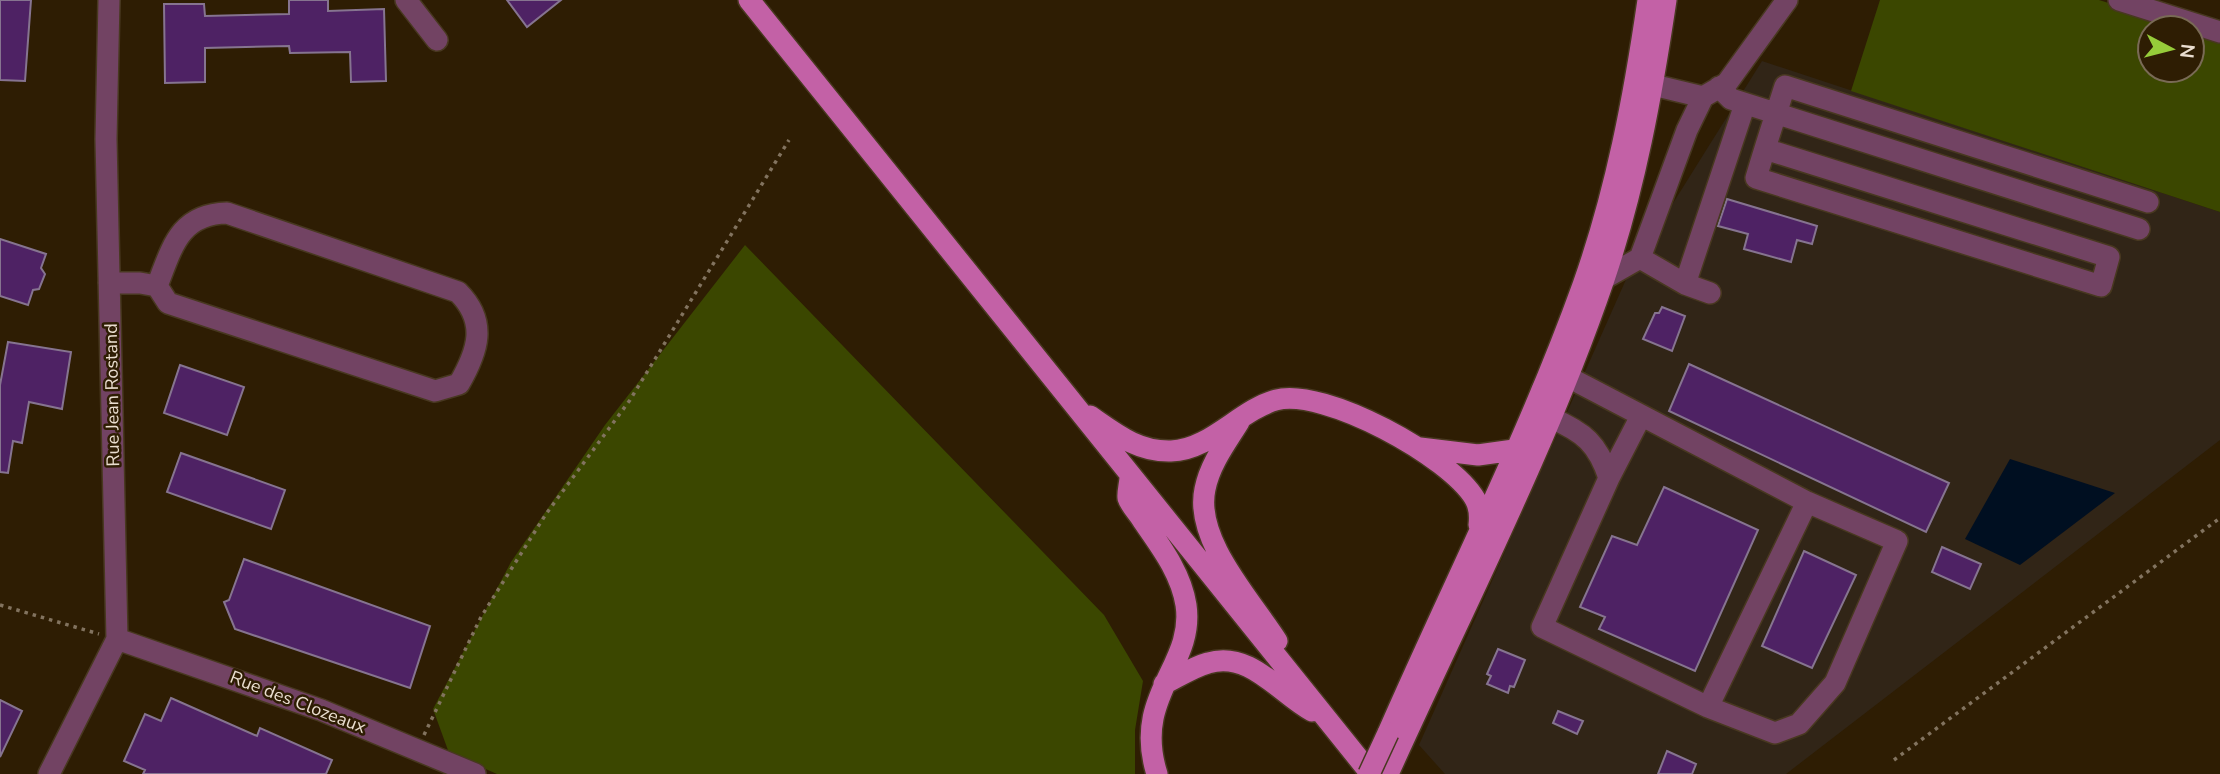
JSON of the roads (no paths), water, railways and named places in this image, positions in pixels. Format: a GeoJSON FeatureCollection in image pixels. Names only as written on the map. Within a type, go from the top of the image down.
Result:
{"type":"FeatureCollection","features":[{"type":"Feature","properties":{"kind":"main road"},"geometry":{"type":"LineString","coordinates":[[749,0],[1370,774],[1394,739],[1515,497],[1568,377],[1605,278],[1637,165],[1666,0]]}},
{"type":"Feature","properties":{"kind":"main road"},"geometry":{"type":"LineString","coordinates":[[1388,774],[1394,739],[1478,530],[1542,390],[1600,233],[1633,96],[1648,0]]}},
{"type":"Feature","properties":{"kind":"main road"},"geometry":{"type":"LineString","coordinates":[[1071,402],[1132,444],[1160,450],[1190,447],[1276,400],[1298,399],[1330,404],[1418,447],[1466,488],[1480,514],[1478,530]]}},
{"type":"Feature","properties":{"kind":"main road"},"geometry":{"type":"LineString","coordinates":[[1241,420],[1211,471],[1205,491],[1206,523],[1217,551],[1276,640],[1289,676]]}},
{"type":"Feature","properties":{"kind":"main road"},"geometry":{"type":"LineString","coordinates":[[1418,447],[1478,455],[1514,450]]}},
{"type":"Feature","properties":{"kind":"main road"},"geometry":{"type":"LineString","coordinates":[[1478,455],[1491,464],[1497,488]]}},
{"type":"Feature","properties":{"kind":"main road"},"geometry":{"type":"LineString","coordinates":[[1130,477],[1128,499],[1169,559],[1181,583],[1187,608],[1185,631],[1156,699],[1149,733],[1157,774]]}},
{"type":"Feature","properties":{"kind":"main road"},"geometry":{"type":"LineString","coordinates":[[1466,488],[1497,488],[1515,497]]}},
{"type":"Feature","properties":{"kind":"main road"},"geometry":{"type":"LineString","coordinates":[[1164,684],[1209,662],[1230,661],[1247,665],[1266,677],[1290,699],[1325,719]]}},
{"type":"Feature","properties":{"kind":"street","name":"Rue Jean Rostand"},"geometry":{"type":"LineString","coordinates":[[49,774],[117,639],[106,139],[109,0]]}},
{"type":"Feature","properties":{"kind":"street"},"geometry":{"type":"LineString","coordinates":[[406,0],[437,40]]}},
{"type":"Feature","properties":{"kind":"street"},"geometry":{"type":"LineString","coordinates":[[1605,278],[1640,258],[1687,130],[1711,92],[1727,83],[1787,0]]}},
{"type":"Feature","properties":{"kind":"street"},"geometry":{"type":"LineString","coordinates":[[2119,0],[2220,32]]}},
{"type":"Feature","properties":{"kind":"street"},"geometry":{"type":"LineString","coordinates":[[1638,68],[1653,85]]}},
{"type":"Feature","properties":{"kind":"street"},"geometry":{"type":"LineString","coordinates":[[1633,96],[1653,85],[1711,92],[2140,229]]}},
{"type":"Feature","properties":{"kind":"street"},"geometry":{"type":"LineString","coordinates":[[1765,149],[2109,257],[2101,286],[1756,178],[1765,149],[1776,114],[1785,86],[2148,202]]}},
{"type":"Feature","properties":{"kind":"street"},"geometry":{"type":"LineString","coordinates":[[1685,284],[1745,104]]}},
{"type":"Feature","properties":{"kind":"street"},"geometry":{"type":"LineString","coordinates":[[109,283],[157,286],[168,303],[435,391],[459,384],[470,365],[479,333],[471,305],[458,292],[227,213],[206,213],[188,224],[173,247],[157,286]]}},
{"type":"Feature","properties":{"kind":"street"},"geometry":{"type":"LineString","coordinates":[[1640,258],[1685,284],[1710,293]]}},
{"type":"Feature","properties":{"kind":"street"},"geometry":{"type":"LineString","coordinates":[[1609,478],[1601,454],[1577,429],[1551,418],[1542,390],[1568,377],[1807,502],[1897,541],[1835,683],[1799,724],[1775,733],[1708,707],[1542,627],[1609,478],[1641,416]]}},
{"type":"Feature","properties":{"kind":"street"},"geometry":{"type":"LineString","coordinates":[[1708,707],[1807,502]]}},
{"type":"Feature","properties":{"kind":"street","name":"Rue des Clozeaux"},"geometry":{"type":"LineString","coordinates":[[117,639],[321,710],[475,774]]}},
{"type":"Feature","properties":{"kind":"water"},"geometry":{"type":"Polygon","coordinates":[[[2010,459],[2115,493],[2020,565],[1965,539],[2010,459]]]}}]}
